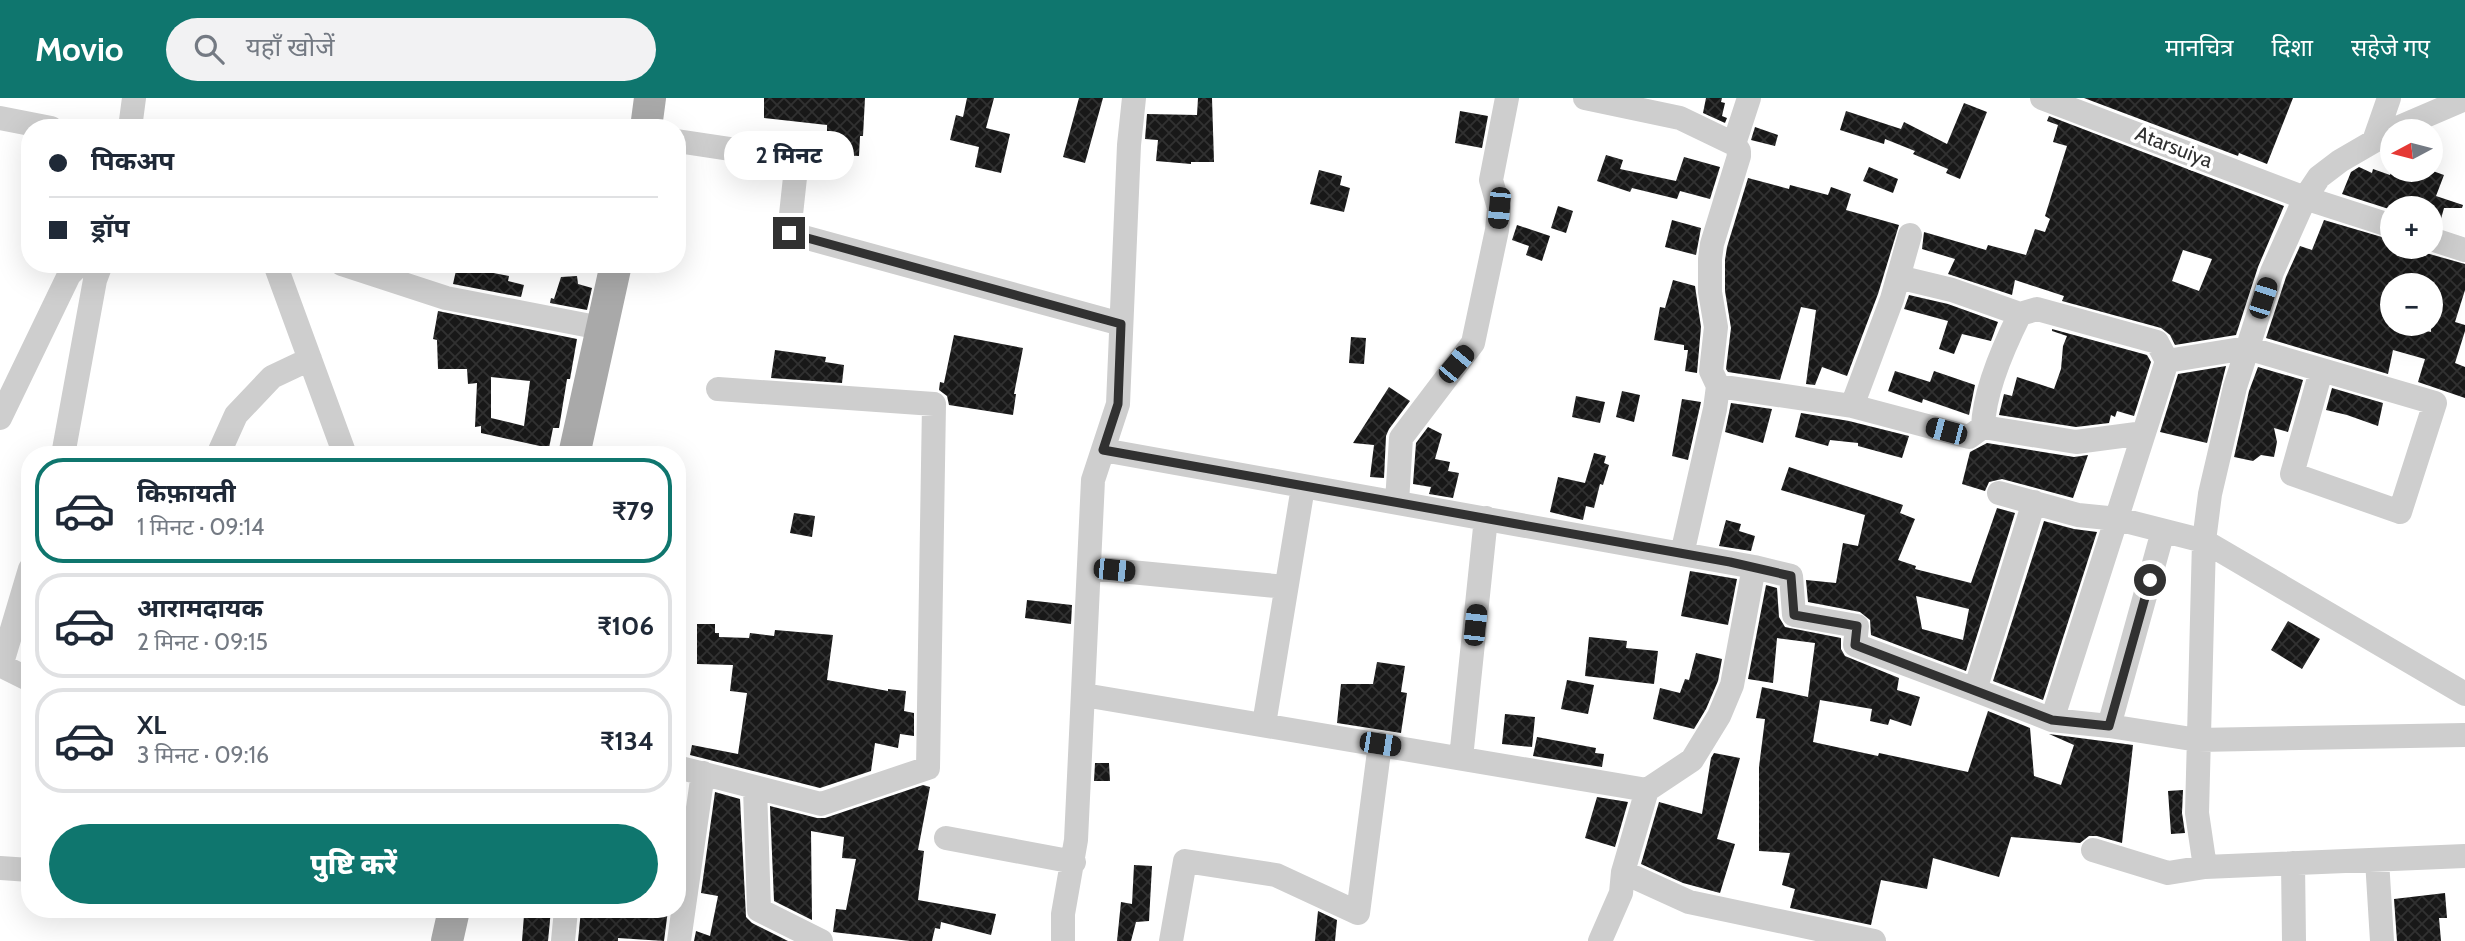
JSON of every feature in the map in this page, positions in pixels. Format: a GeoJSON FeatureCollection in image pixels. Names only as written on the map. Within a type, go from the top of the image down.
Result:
{"type":"FeatureCollection","features":[{"type":"Feature","properties":{"kind":"main road"},"geometry":{"type":"LineString","coordinates":[[647,119],[650,98]]}},
{"type":"Feature","properties":{"kind":"main road"},"geometry":{"type":"LineString","coordinates":[[576,446],[614,273]]}},
{"type":"Feature","properties":{"kind":"street"},"geometry":{"type":"LineString","coordinates":[[131,119],[134,98]]}},
{"type":"Feature","properties":{"kind":"street"},"geometry":{"type":"LineString","coordinates":[[1063,941],[1063,914],[1074,862],[1093,480],[1118,404],[1129,145],[1134,98]]}},
{"type":"Feature","properties":{"kind":"street"},"geometry":{"type":"LineString","coordinates":[[1396,502],[1401,438],[1473,344],[1497,230],[1499,208],[1491,180],[1507,98]]}},
{"type":"Feature","properties":{"kind":"street"},"geometry":{"type":"LineString","coordinates":[[1585,98],[1680,118],[1734,144],[1739,156],[1712,244],[1710,292],[1716,327],[1712,371],[1718,386],[1682,554]]}},
{"type":"Feature","properties":{"kind":"street"},"geometry":{"type":"LineString","coordinates":[[1734,144],[1749,98]]}},
{"type":"Feature","properties":{"kind":"street","name":"Atarsuiya"},"geometry":{"type":"LineString","coordinates":[[2042,98],[2305,198],[2380,222]]}},
{"type":"Feature","properties":{"kind":"street"},"geometry":{"type":"LineString","coordinates":[[2374,141],[2389,98]]}},
{"type":"Feature","properties":{"kind":"street"},"geometry":{"type":"LineString","coordinates":[[2205,867],[2197,813],[2204,541],[2213,481],[2235,387],[2272,272],[2305,198],[2319,177],[2340,161],[2395,129],[2465,99]]}},
{"type":"Feature","properties":{"kind":"street"},"geometry":{"type":"LineString","coordinates":[[0,118],[21,122]]}},
{"type":"Feature","properties":{"kind":"street"},"geometry":{"type":"LineString","coordinates":[[686,142],[797,159],[789,233],[1121,324]]}},
{"type":"Feature","properties":{"kind":"street"},"geometry":{"type":"LineString","coordinates":[[1852,406],[1892,299],[1910,235]]}},
{"type":"Feature","properties":{"kind":"street"},"geometry":{"type":"LineString","coordinates":[[2443,243],[2465,250]]}},
{"type":"Feature","properties":{"kind":"street"},"geometry":{"type":"LineString","coordinates":[[0,418],[71,273]]}},
{"type":"Feature","properties":{"kind":"street"},"geometry":{"type":"LineString","coordinates":[[65,446],[97,273]]}},
{"type":"Feature","properties":{"kind":"street"},"geometry":{"type":"LineString","coordinates":[[278,273],[342,446]]}},
{"type":"Feature","properties":{"kind":"street"},"geometry":{"type":"LineString","coordinates":[[370,273],[446,298],[601,328]]}},
{"type":"Feature","properties":{"kind":"street"},"geometry":{"type":"LineString","coordinates":[[1898,277],[1952,290],[2020,314],[2037,309],[2157,342],[2166,361],[2052,720]]}},
{"type":"Feature","properties":{"kind":"street"},"geometry":{"type":"LineString","coordinates":[[1983,427],[1983,414],[2005,345],[2020,314]]}},
{"type":"Feature","properties":{"kind":"street"},"geometry":{"type":"LineString","coordinates":[[2166,361],[2247,348],[2435,402],[2400,512],[2292,474],[2321,371]]}},
{"type":"Feature","properties":{"kind":"street"},"geometry":{"type":"LineString","coordinates":[[222,446],[236,415],[272,377],[310,359]]}},
{"type":"Feature","properties":{"kind":"street"},"geometry":{"type":"LineString","coordinates":[[1718,386],[1852,406],[1969,437],[1983,427],[2076,442],[2144,433]]}},
{"type":"Feature","properties":{"kind":"street"},"geometry":{"type":"LineString","coordinates":[[686,769],[821,804],[928,768],[934,404],[718,389]]}},
{"type":"Feature","properties":{"kind":"street"},"geometry":{"type":"LineString","coordinates":[[1103,450],[1754,567],[1791,576],[1794,615],[1857,626],[1855,645],[2052,720],[2198,740],[2465,735]]}},
{"type":"Feature","properties":{"kind":"street"},"geometry":{"type":"LineString","coordinates":[[1264,724],[1303,487]]}},
{"type":"Feature","properties":{"kind":"street"},"geometry":{"type":"LineString","coordinates":[[1999,493],[2078,515],[2118,519],[2204,541],[2465,694]]}},
{"type":"Feature","properties":{"kind":"street"},"geometry":{"type":"LineString","coordinates":[[1975,690],[2034,502]]}},
{"type":"Feature","properties":{"kind":"street"},"geometry":{"type":"LineString","coordinates":[[1461,758],[1486,518]]}},
{"type":"Feature","properties":{"kind":"street"},"geometry":{"type":"LineString","coordinates":[[2109,726],[2163,531]]}},
{"type":"Feature","properties":{"kind":"street"},"geometry":{"type":"LineString","coordinates":[[1601,941],[1621,893],[1623,872],[1647,790],[1692,761],[1719,716],[1732,685],[1754,567]]}},
{"type":"Feature","properties":{"kind":"street"},"geometry":{"type":"LineString","coordinates":[[1089,568],[1286,587]]}},
{"type":"Feature","properties":{"kind":"street"},"geometry":{"type":"LineString","coordinates":[[21,599],[1,665],[21,675]]}},
{"type":"Feature","properties":{"kind":"street"},"geometry":{"type":"LineString","coordinates":[[1084,695],[1647,790]]}},
{"type":"Feature","properties":{"kind":"street"},"geometry":{"type":"LineString","coordinates":[[1171,941],[1185,861],[1276,875],[1358,913],[1380,744]]}},
{"type":"Feature","properties":{"kind":"street"},"geometry":{"type":"LineString","coordinates":[[686,892],[703,773]]}},
{"type":"Feature","properties":{"kind":"street"},"geometry":{"type":"LineString","coordinates":[[755,788],[759,910],[821,941]]}},
{"type":"Feature","properties":{"kind":"street"},"geometry":{"type":"LineString","coordinates":[[946,838],[1074,862]]}},
{"type":"Feature","properties":{"kind":"street"},"geometry":{"type":"LineString","coordinates":[[2093,850],[2168,873],[2205,867],[2465,856]]}},
{"type":"Feature","properties":{"kind":"street"},"geometry":{"type":"LineString","coordinates":[[2376,860],[2382,941]]}},
{"type":"Feature","properties":{"kind":"street"},"geometry":{"type":"LineString","coordinates":[[2293,863],[2294,941]]}},
{"type":"Feature","properties":{"kind":"street"},"geometry":{"type":"LineString","coordinates":[[0,868],[21,869]]}},
{"type":"Feature","properties":{"kind":"street"},"geometry":{"type":"LineString","coordinates":[[1623,872],[1689,902],[1872,941]]}},
{"type":"Feature","properties":{"kind":"street"},"geometry":{"type":"LineString","coordinates":[[563,941],[565,918]]}},
{"type":"Feature","properties":{"kind":"street"},"geometry":{"type":"LineString","coordinates":[[679,941],[682,918]]}},
{"type":"Feature","properties":{"kind":"building"},"geometry":{"type":"Polygon","coordinates":[[[764,98],[865,98],[859,156],[834,155],[835,134],[827,133],[827,125],[764,118],[764,98]]]}},
{"type":"Feature","properties":{"kind":"building"},"geometry":{"type":"Polygon","coordinates":[[[967,98],[994,98],[986,128],[1010,134],[1001,173],[975,167],[979,147],[950,140],[956,115],[963,117],[967,98]]]}},
{"type":"Feature","properties":{"kind":"building"},"geometry":{"type":"Polygon","coordinates":[[[1079,98],[1103,98],[1085,163],[1063,157],[1079,98]]]}},
{"type":"Feature","properties":{"kind":"building"},"geometry":{"type":"Polygon","coordinates":[[[1198,98],[1212,98],[1214,162],[1191,164],[1156,161],[1158,140],[1145,139],[1147,114],[1197,115],[1198,98]]]}},
{"type":"Feature","properties":{"kind":"building"},"geometry":{"type":"Polygon","coordinates":[[[1706,98],[1722,98],[1721,102],[1725,103],[1722,116],[1727,118],[1725,123],[1703,113],[1706,98]]]}},
{"type":"Feature","properties":{"kind":"building"},"geometry":{"type":"Polygon","coordinates":[[[2084,98],[2293,98],[2267,164],[2239,153],[2238,156],[2084,98]]]}},
{"type":"Feature","properties":{"kind":"building"},"geometry":{"type":"Polygon","coordinates":[[[1964,103],[1987,112],[1960,179],[1946,173],[1948,169],[1913,154],[1915,151],[1885,139],[1884,144],[1840,130],[1846,111],[1901,129],[1904,122],[1947,144],[1964,103]]]}},
{"type":"Feature","properties":{"kind":"building"},"geometry":{"type":"Polygon","coordinates":[[[1460,111],[1488,116],[1482,148],[1455,143],[1460,111]]]}},
{"type":"Feature","properties":{"kind":"building"},"geometry":{"type":"Polygon","coordinates":[[[2049,116],[2284,206],[2258,267],[2236,335],[2175,345],[2170,335],[2161,328],[2062,301],[2064,296],[2015,280],[2012,295],[1948,274],[1955,259],[1922,249],[1924,232],[1986,250],[1988,245],[2026,255],[2035,229],[2045,232],[2050,219],[2045,216],[2067,146],[2053,142],[2058,125],[2047,121],[2049,116]],[[2183,250],[2172,281],[2199,291],[2212,259],[2183,250]]]}},
{"type":"Feature","properties":{"kind":"building"},"geometry":{"type":"Polygon","coordinates":[[[1755,127],[1778,135],[1775,146],[1751,140],[1755,127]]]}},
{"type":"Feature","properties":{"kind":"building"},"geometry":{"type":"Polygon","coordinates":[[[1606,155],[1623,160],[1620,169],[1676,181],[1684,157],[1720,167],[1710,199],[1680,191],[1677,199],[1632,188],[1630,192],[1597,181],[1606,155]]]}},
{"type":"Feature","properties":{"kind":"building"},"geometry":{"type":"Polygon","coordinates":[[[1869,167],[1898,179],[1893,193],[1863,181],[1869,167]]]}},
{"type":"Feature","properties":{"kind":"building"},"geometry":{"type":"Polygon","coordinates":[[[2359,167],[2372,173],[2373,169],[2380,171],[2380,182],[2441,182],[2436,196],[2380,196],[2380,206],[2342,194],[2351,172],[2359,167]]]}},
{"type":"Feature","properties":{"kind":"building"},"geometry":{"type":"Polygon","coordinates":[[[1319,170],[1342,176],[1340,185],[1350,188],[1344,212],[1310,204],[1319,170]]]}},
{"type":"Feature","properties":{"kind":"building"},"geometry":{"type":"Polygon","coordinates":[[[1748,178],[1789,189],[1790,185],[1828,195],[1831,187],[1851,194],[1846,210],[1899,225],[1878,294],[1847,376],[1822,367],[1815,385],[1806,384],[1816,310],[1801,307],[1780,380],[1728,372],[1726,369],[1731,328],[1725,291],[1725,260],[1748,178]]]}},
{"type":"Feature","properties":{"kind":"building"},"geometry":{"type":"Polygon","coordinates":[[[2443,198],[2463,205],[2462,208],[2444,208],[2443,212],[2443,198]]]}},
{"type":"Feature","properties":{"kind":"building"},"geometry":{"type":"Polygon","coordinates":[[[1558,206],[1573,211],[1566,233],[1551,228],[1558,206]]]}},
{"type":"Feature","properties":{"kind":"building"},"geometry":{"type":"Polygon","coordinates":[[[1672,220],[1701,228],[1696,255],[1665,247],[1672,220]]]}},
{"type":"Feature","properties":{"kind":"building"},"geometry":{"type":"Polygon","coordinates":[[[2324,220],[2380,236],[2380,259],[2443,258],[2465,264],[2465,290],[2455,322],[2465,325],[2465,331],[2455,363],[2465,367],[2465,398],[2418,382],[2425,359],[2393,350],[2388,374],[2266,338],[2286,277],[2300,246],[2312,250],[2324,220]]]}},
{"type":"Feature","properties":{"kind":"building"},"geometry":{"type":"Polygon","coordinates":[[[1517,225],[1550,236],[1542,261],[1526,255],[1529,246],[1512,240],[1517,225]]]}},
{"type":"Feature","properties":{"kind":"building"},"geometry":{"type":"Polygon","coordinates":[[[455,273],[493,273],[509,276],[508,281],[524,285],[521,297],[453,284],[455,273]]]}},
{"type":"Feature","properties":{"kind":"building"},"geometry":{"type":"Polygon","coordinates":[[[577,276],[578,284],[592,288],[587,310],[550,303],[551,298],[554,299],[561,277],[577,276]]]}},
{"type":"Feature","properties":{"kind":"building"},"geometry":{"type":"Polygon","coordinates":[[[1673,280],[1695,286],[1701,327],[1697,373],[1685,371],[1688,350],[1684,350],[1684,345],[1654,340],[1660,307],[1665,308],[1673,280]]]}},
{"type":"Feature","properties":{"kind":"building"},"geometry":{"type":"Polygon","coordinates":[[[1909,295],[1948,304],[1998,322],[1991,341],[1962,334],[1954,354],[1939,349],[1948,321],[1904,309],[1909,295]]]}},
{"type":"Feature","properties":{"kind":"building"},"geometry":{"type":"Polygon","coordinates":[[[438,311],[577,339],[559,428],[553,428],[549,446],[481,433],[481,426],[475,427],[477,383],[468,384],[467,369],[438,369],[437,340],[433,339],[438,311]],[[491,377],[491,418],[524,426],[530,381],[491,377]]]}},
{"type":"Feature","properties":{"kind":"building"},"geometry":{"type":"Polygon","coordinates":[[[2052,329],[2147,355],[2151,362],[2134,416],[2117,411],[2115,417],[2111,415],[2109,423],[2076,427],[1999,415],[2004,394],[2012,396],[2017,377],[2054,389],[2067,336],[2052,329]]]}},
{"type":"Feature","properties":{"kind":"building"},"geometry":{"type":"Polygon","coordinates":[[[954,335],[1023,348],[1014,394],[1013,415],[949,405],[947,396],[939,390],[940,382],[944,383],[954,335]]]}},
{"type":"Feature","properties":{"kind":"building"},"geometry":{"type":"Polygon","coordinates":[[[1351,337],[1366,338],[1364,364],[1349,363],[1351,337]]]}},
{"type":"Feature","properties":{"kind":"building"},"geometry":{"type":"Polygon","coordinates":[[[775,350],[826,357],[825,362],[844,365],[842,383],[771,378],[775,350]]]}},
{"type":"Feature","properties":{"kind":"building"},"geometry":{"type":"Polygon","coordinates":[[[2226,366],[2207,443],[2160,432],[2178,374],[2226,366]]]}},
{"type":"Feature","properties":{"kind":"building"},"geometry":{"type":"Polygon","coordinates":[[[2258,367],[2303,380],[2288,432],[2274,428],[2277,442],[2274,457],[2261,455],[2253,461],[2234,457],[2249,391],[2258,367]]]}},
{"type":"Feature","properties":{"kind":"building"},"geometry":{"type":"Polygon","coordinates":[[[1895,371],[1930,382],[1934,371],[1975,385],[1969,415],[1923,399],[1922,403],[1888,391],[1895,371]]]}},
{"type":"Feature","properties":{"kind":"building"},"geometry":{"type":"Polygon","coordinates":[[[1389,387],[1410,401],[1386,436],[1384,478],[1370,477],[1374,445],[1353,443],[1389,387]]]}},
{"type":"Feature","properties":{"kind":"building"},"geometry":{"type":"Polygon","coordinates":[[[2332,388],[2383,403],[2378,426],[2326,410],[2332,388]]]}},
{"type":"Feature","properties":{"kind":"building"},"geometry":{"type":"Polygon","coordinates":[[[1622,391],[1640,395],[1634,422],[1616,417],[1622,391]]]}},
{"type":"Feature","properties":{"kind":"building"},"geometry":{"type":"Polygon","coordinates":[[[1576,396],[1605,402],[1600,423],[1572,417],[1576,396]]]}},
{"type":"Feature","properties":{"kind":"building"},"geometry":{"type":"Polygon","coordinates":[[[1682,399],[1701,402],[1688,460],[1672,456],[1682,399]]]}},
{"type":"Feature","properties":{"kind":"building"},"geometry":{"type":"Polygon","coordinates":[[[1731,403],[1772,409],[1763,443],[1725,432],[1731,403]]]}},
{"type":"Feature","properties":{"kind":"building"},"geometry":{"type":"Polygon","coordinates":[[[1801,413],[1849,421],[1909,436],[1902,458],[1858,446],[1858,443],[1830,440],[1828,446],[1795,437],[1801,413]]]}},
{"type":"Feature","properties":{"kind":"building"},"geometry":{"type":"Polygon","coordinates":[[[1428,427],[1442,434],[1435,459],[1450,462],[1448,471],[1459,473],[1453,498],[1429,494],[1431,487],[1413,484],[1416,443],[1428,427]]]}},
{"type":"Feature","properties":{"kind":"building"},"geometry":{"type":"Polygon","coordinates":[[[1987,443],[2074,457],[2088,455],[2073,498],[2002,479],[1989,482],[1985,491],[1962,484],[1970,452],[1987,443]]]}},
{"type":"Feature","properties":{"kind":"building"},"geometry":{"type":"Polygon","coordinates":[[[1594,453],[1606,456],[1604,463],[1609,465],[1603,485],[1600,484],[1594,508],[1586,506],[1583,520],[1550,512],[1558,477],[1585,483],[1594,453]]]}},
{"type":"Feature","properties":{"kind":"building"},"geometry":{"type":"Polygon","coordinates":[[[1789,467],[1903,505],[1900,513],[1915,519],[1898,560],[1916,566],[1915,569],[1971,583],[1997,508],[2015,513],[1966,671],[1871,635],[1870,620],[1860,612],[1808,602],[1806,580],[1836,583],[1843,543],[1858,546],[1865,515],[1781,490],[1789,467]],[[1916,596],[1922,629],[1963,640],[1969,609],[1916,596]]]}},
{"type":"Feature","properties":{"kind":"building"},"geometry":{"type":"Polygon","coordinates":[[[794,513],[815,516],[812,537],[790,533],[794,513]]]}},
{"type":"Feature","properties":{"kind":"building"},"geometry":{"type":"Polygon","coordinates":[[[1726,520],[1741,524],[1739,531],[1755,536],[1751,551],[1719,546],[1726,520]]]}},
{"type":"Feature","properties":{"kind":"building"},"geometry":{"type":"Polygon","coordinates":[[[2044,521],[2097,532],[2043,700],[1993,681],[2044,521]]]}},
{"type":"Feature","properties":{"kind":"building"},"geometry":{"type":"Polygon","coordinates":[[[1690,571],[1737,579],[1728,625],[1681,616],[1690,571]]]}},
{"type":"Feature","properties":{"kind":"building"},"geometry":{"type":"Polygon","coordinates":[[[1766,585],[1777,588],[1779,617],[1785,627],[1841,638],[1841,649],[1845,656],[1899,678],[1897,690],[1920,697],[1911,726],[1890,719],[1888,725],[1870,721],[1872,709],[1820,700],[1813,742],[1968,772],[1988,711],[2030,728],[2034,776],[2061,785],[2074,745],[2049,734],[2133,745],[2122,843],[2097,836],[2089,836],[2080,843],[2011,837],[1999,877],[1933,858],[1927,889],[1881,880],[1871,925],[1790,908],[1795,889],[1782,885],[1790,853],[1759,851],[1759,767],[1765,719],[1756,718],[1762,687],[1808,697],[1815,643],[1777,638],[1773,683],[1748,679],[1766,585]]]}},
{"type":"Feature","properties":{"kind":"building"},"geometry":{"type":"Polygon","coordinates":[[[1027,600],[1072,605],[1071,624],[1025,618],[1027,600]]]}},
{"type":"Feature","properties":{"kind":"building"},"geometry":{"type":"Polygon","coordinates":[[[2288,621],[2320,639],[2302,669],[2271,650],[2288,621]]]}},
{"type":"Feature","properties":{"kind":"building"},"geometry":{"type":"Polygon","coordinates":[[[697,624],[715,624],[715,633],[719,633],[719,637],[749,638],[750,633],[774,636],[775,630],[833,635],[827,680],[888,691],[906,691],[904,711],[914,713],[914,736],[900,734],[898,748],[875,743],[871,771],[820,788],[690,755],[692,745],[738,754],[747,693],[730,691],[733,665],[697,664],[697,624]]]}},
{"type":"Feature","properties":{"kind":"building"},"geometry":{"type":"Polygon","coordinates":[[[1589,637],[1627,641],[1626,648],[1658,651],[1654,684],[1585,676],[1589,637]]]}},
{"type":"Feature","properties":{"kind":"building"},"geometry":{"type":"Polygon","coordinates":[[[1696,653],[1722,659],[1718,681],[1694,729],[1653,719],[1660,688],[1680,693],[1685,679],[1689,680],[1696,653]]]}},
{"type":"Feature","properties":{"kind":"building"},"geometry":{"type":"Polygon","coordinates":[[[1377,662],[1405,666],[1401,692],[1407,693],[1401,733],[1337,723],[1341,684],[1373,684],[1377,662]]]}},
{"type":"Feature","properties":{"kind":"building"},"geometry":{"type":"Polygon","coordinates":[[[1567,680],[1594,685],[1588,714],[1561,709],[1567,680]]]}},
{"type":"Feature","properties":{"kind":"building"},"geometry":{"type":"Polygon","coordinates":[[[1505,714],[1535,717],[1532,747],[1502,744],[1505,714]]]}},
{"type":"Feature","properties":{"kind":"building"},"geometry":{"type":"Polygon","coordinates":[[[1537,737],[1596,748],[1595,753],[1604,754],[1602,767],[1533,756],[1537,737]]]}},
{"type":"Feature","properties":{"kind":"building"},"geometry":{"type":"Polygon","coordinates":[[[1714,753],[1740,758],[1717,839],[1735,844],[1720,893],[1683,883],[1641,864],[1659,802],[1702,814],[1714,753]]]}},
{"type":"Feature","properties":{"kind":"building"},"geometry":{"type":"Polygon","coordinates":[[[1095,763],[1109,763],[1110,781],[1094,781],[1095,763]]]}},
{"type":"Feature","properties":{"kind":"building"},"geometry":{"type":"Polygon","coordinates":[[[923,785],[930,787],[918,850],[924,851],[918,900],[996,914],[991,935],[941,922],[940,929],[935,928],[932,941],[833,932],[836,909],[846,910],[856,859],[842,858],[844,837],[811,831],[812,920],[774,901],[770,806],[825,818],[923,785]]]}},
{"type":"Feature","properties":{"kind":"building"},"geometry":{"type":"Polygon","coordinates":[[[2183,790],[2185,833],[2171,834],[2168,791],[2183,790]]]}},
{"type":"Feature","properties":{"kind":"building"},"geometry":{"type":"Polygon","coordinates":[[[715,792],[740,799],[746,917],[752,923],[788,941],[694,941],[696,931],[710,936],[718,896],[701,893],[715,792]]]}},
{"type":"Feature","properties":{"kind":"building"},"geometry":{"type":"Polygon","coordinates":[[[1597,797],[1628,802],[1615,847],[1585,838],[1597,797]]]}},
{"type":"Feature","properties":{"kind":"building"},"geometry":{"type":"Polygon","coordinates":[[[1134,865],[1152,866],[1149,921],[1136,922],[1131,941],[1117,941],[1121,902],[1132,904],[1134,865]]]}},
{"type":"Feature","properties":{"kind":"building"},"geometry":{"type":"Polygon","coordinates":[[[2445,893],[2447,918],[2439,918],[2441,941],[2397,941],[2394,899],[2445,893]]]}},
{"type":"Feature","properties":{"kind":"building"},"geometry":{"type":"Polygon","coordinates":[[[1318,911],[1337,920],[1335,941],[1315,941],[1318,911]]]}},
{"type":"Feature","properties":{"kind":"building"},"geometry":{"type":"Polygon","coordinates":[[[524,918],[550,918],[548,941],[522,941],[524,918]]]}},
{"type":"Feature","properties":{"kind":"building"},"geometry":{"type":"Polygon","coordinates":[[[580,918],[667,918],[664,941],[618,938],[618,941],[578,941],[580,918]]]}},
{"type":"Feature","properties":{"kind":"route"},"geometry":{"type":"LineString","coordinates":[[789,233],[1121,324],[1118,404],[1103,450],[1730,562],[1791,576],[1794,615],[1857,626],[1855,645],[2052,720],[2109,726],[2150,580]]}}]}
